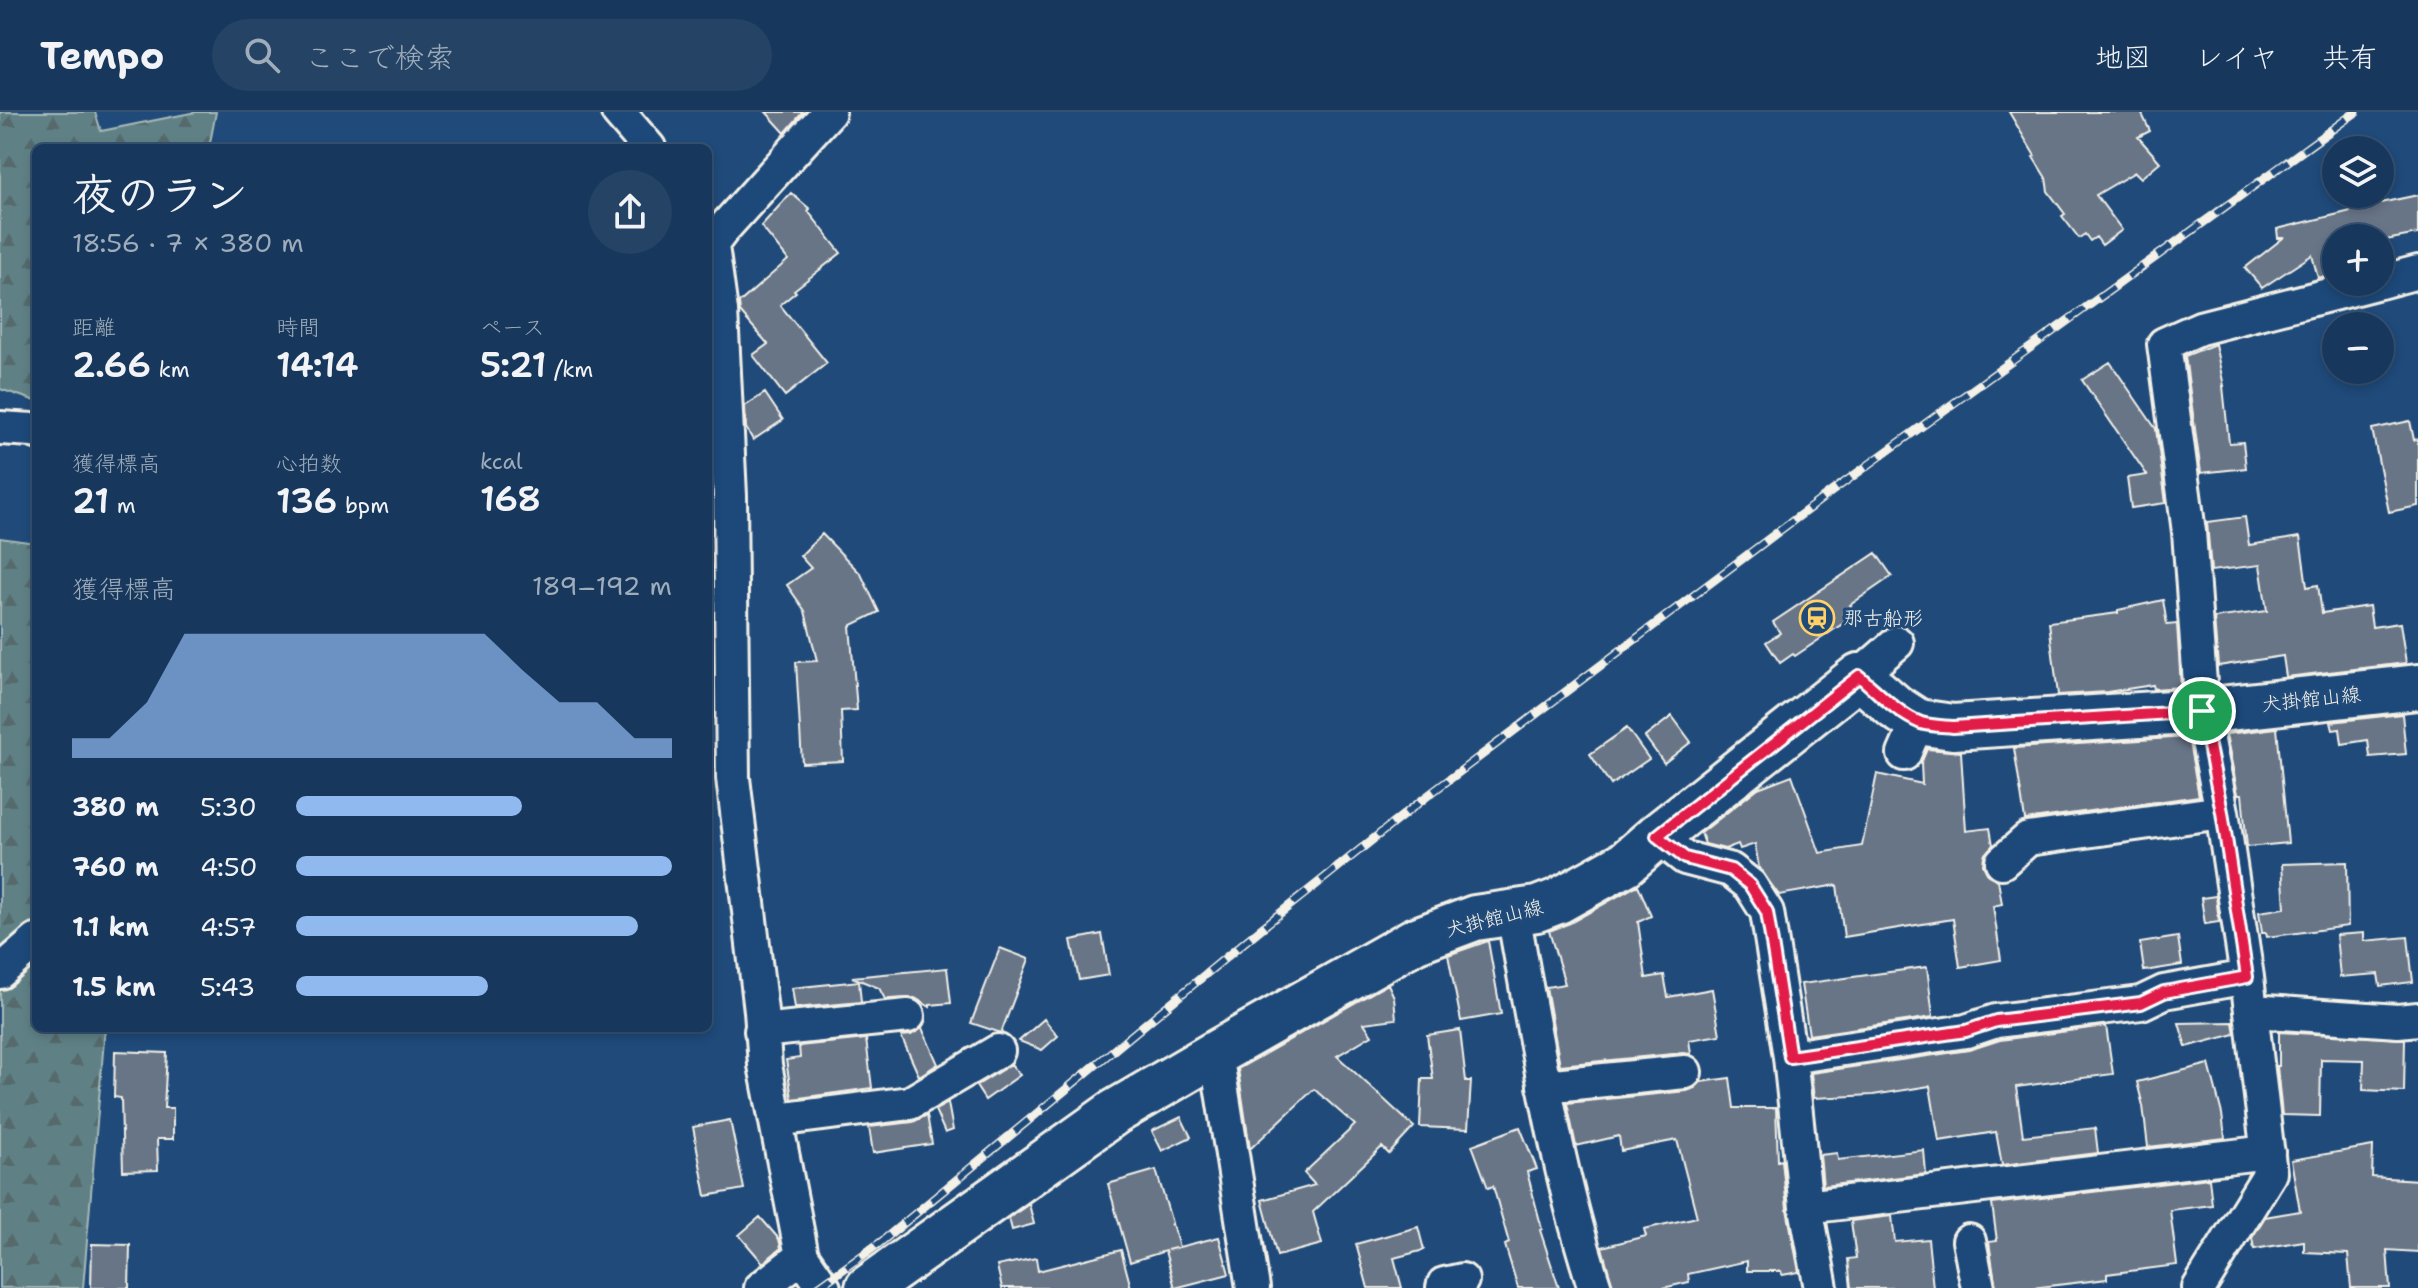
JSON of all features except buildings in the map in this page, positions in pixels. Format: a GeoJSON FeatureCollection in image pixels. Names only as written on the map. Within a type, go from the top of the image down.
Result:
{"type":"FeatureCollection","features":[{"type":"Feature","properties":{"kind":"main road","name":"犬掛館山線"},"geometry":{"type":"LineString","coordinates":[[868,1288],[1115,1112],[1414,941],[1475,918],[1537,909],[1558,901],[1626,863],[1859,676],[1895,707],[1911,738],[1953,727],[2202,711],[2418,687]]}},
{"type":"Feature","properties":{"kind":"street"},"geometry":{"type":"LineString","coordinates":[[618,112],[646,144]]}},
{"type":"Feature","properties":{"kind":"street"},"geometry":{"type":"LineString","coordinates":[[824,1288],[802,1256],[776,1120],[761,1031],[733,778],[728,466],[721,311],[713,234],[829,112]]}},
{"type":"Feature","properties":{"kind":"street"},"geometry":{"type":"LineString","coordinates":[[2394,278],[2418,272]]}},
{"type":"Feature","properties":{"kind":"street"},"geometry":{"type":"LineString","coordinates":[[2199,1288],[2270,1173],[2247,977],[2222,812],[2202,711],[2189,532],[2164,344],[2200,328],[2325,296]]}},
{"type":"Feature","properties":{"kind":"street"},"geometry":{"type":"LineString","coordinates":[[0,428],[32,430]]}},
{"type":"Feature","properties":{"kind":"street"},"geometry":{"type":"LineString","coordinates":[[1859,676],[1897,643]]}},
{"type":"Feature","properties":{"kind":"street"},"geometry":{"type":"LineString","coordinates":[[2002,862],[2028,839],[2222,812]]}},
{"type":"Feature","properties":{"kind":"street"},"geometry":{"type":"LineString","coordinates":[[1657,836],[1685,858],[1731,870],[1750,885],[1767,912],[1790,1057],[1806,1207],[1821,1288]]}},
{"type":"Feature","properties":{"kind":"street"},"geometry":{"type":"LineString","coordinates":[[1513,913],[1564,1179],[1595,1288]]}},
{"type":"Feature","properties":{"kind":"street"},"geometry":{"type":"LineString","coordinates":[[0,972],[32,944]]}},
{"type":"Feature","properties":{"kind":"street"},"geometry":{"type":"LineString","coordinates":[[1790,1057],[1966,1031],[1996,1021],[2141,1003],[2164,992],[2247,977]]}},
{"type":"Feature","properties":{"kind":"street"},"geometry":{"type":"LineString","coordinates":[[2252,1011],[2398,1021],[2418,1019]]}},
{"type":"Feature","properties":{"kind":"street"},"geometry":{"type":"LineString","coordinates":[[761,1031],[908,1016]]}},
{"type":"Feature","properties":{"kind":"street"},"geometry":{"type":"LineString","coordinates":[[776,1120],[910,1103],[998,1051]]}},
{"type":"Feature","properties":{"kind":"street"},"geometry":{"type":"LineString","coordinates":[[1216,1053],[1253,1288]]}},
{"type":"Feature","properties":{"kind":"street"},"geometry":{"type":"LineString","coordinates":[[1544,1086],[1685,1072]]}},
{"type":"Feature","properties":{"kind":"street"},"geometry":{"type":"LineString","coordinates":[[1806,1207],[2268,1152]]}},
{"type":"Feature","properties":{"kind":"street"},"geometry":{"type":"LineString","coordinates":[[1969,1241],[1978,1288]]}},
{"type":"Feature","properties":{"kind":"street"},"geometry":{"type":"LineString","coordinates":[[761,1288],[802,1256]]}},
{"type":"Feature","properties":{"kind":"green space"},"geometry":{"type":"Polygon","coordinates":[[[0,112],[95,112],[101,131],[196,112],[216,112],[210,144],[32,144],[32,400],[0,389],[0,112]]]}},
{"type":"Feature","properties":{"kind":"green space"},"geometry":{"type":"Polygon","coordinates":[[[0,538],[32,542],[32,1032],[105,1032],[83,1288],[0,1288],[0,538]]]}},
{"type":"Feature","properties":{"kind":"railway"},"geometry":{"type":"LineString","coordinates":[[817,1288],[881,1242],[1258,931],[1426,797],[1831,492],[2356,112]]}},
{"type":"Feature","properties":{"kind":"place","name":"那古船形"},"geometry":{"type":"Point","coordinates":[1817,618]}},
{"type":"Feature","properties":{"kind":"route"},"geometry":{"type":"LineString","coordinates":[[1859,676],[1895,707],[1918,722],[1929,725],[1953,727],[2202,711],[2222,812],[2247,977],[2164,992],[2141,1003],[1996,1021],[1966,1031],[1790,1057],[1767,912],[1750,885],[1731,870],[1685,858],[1657,836],[1859,676]]}}]}
